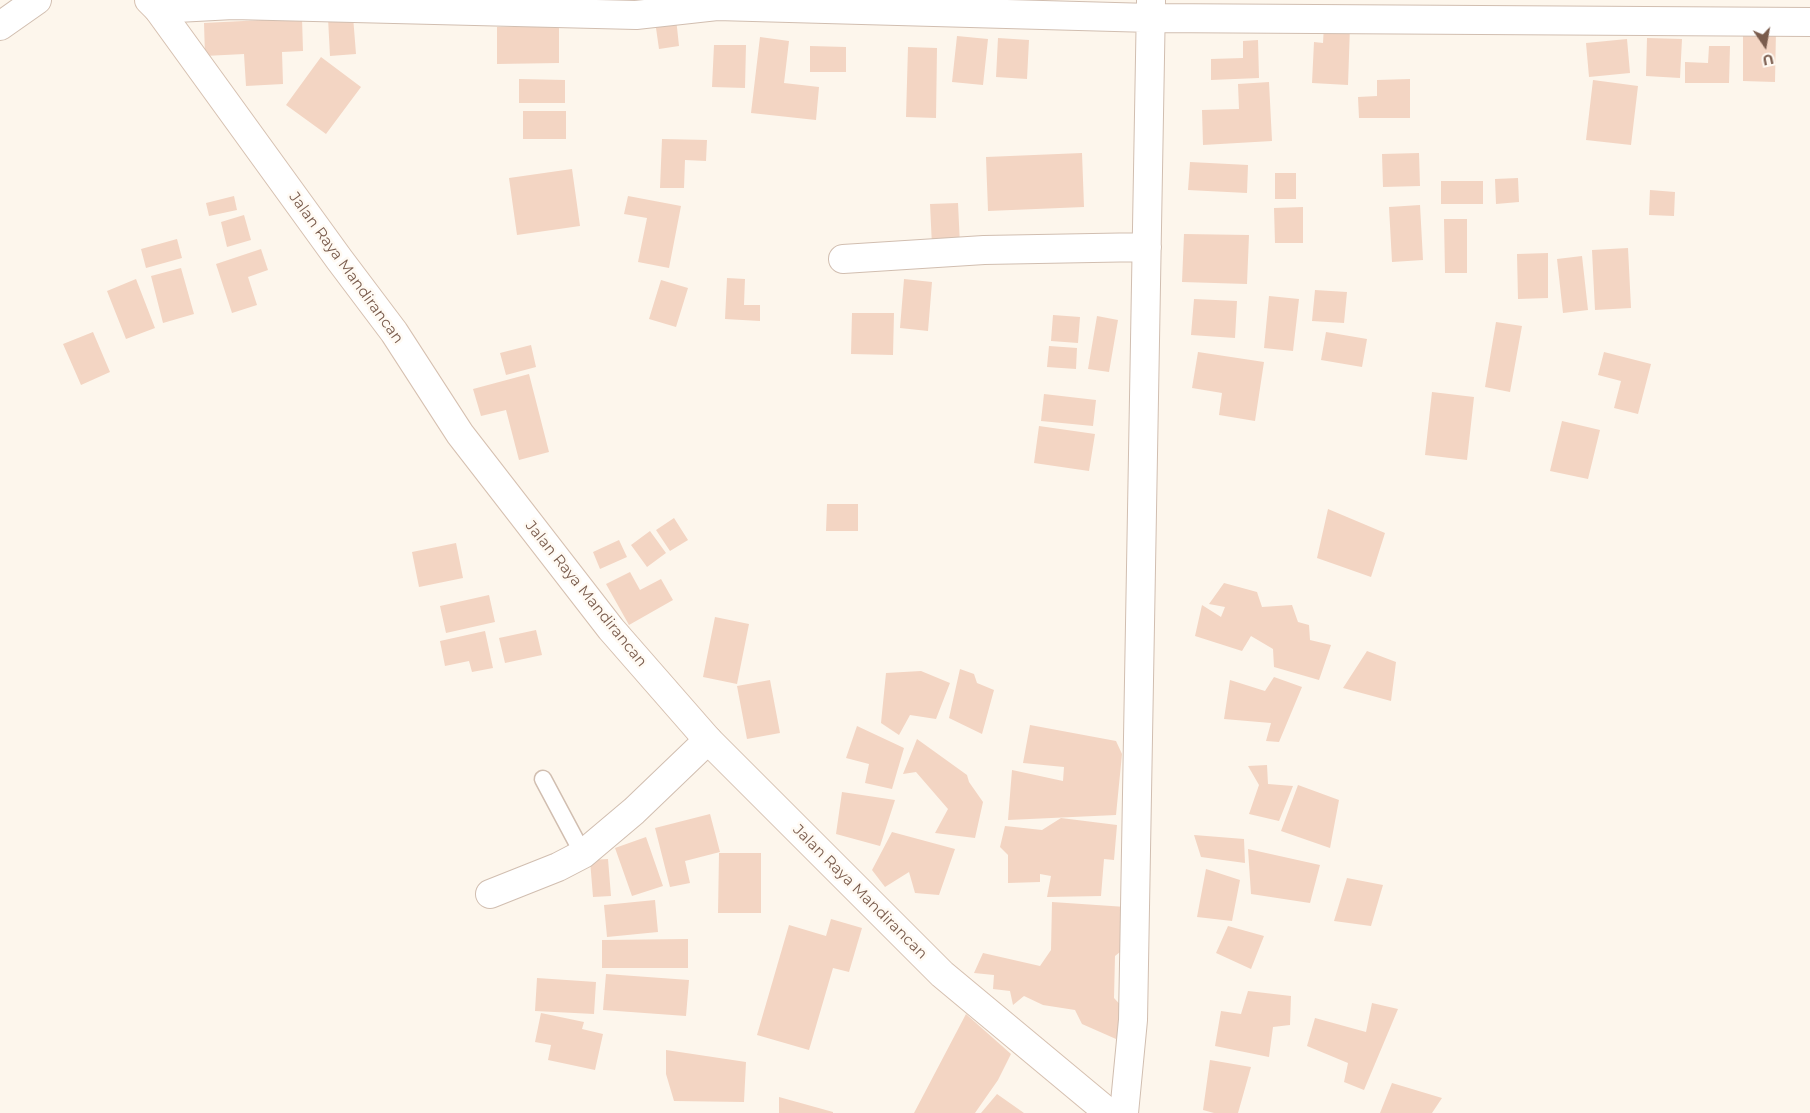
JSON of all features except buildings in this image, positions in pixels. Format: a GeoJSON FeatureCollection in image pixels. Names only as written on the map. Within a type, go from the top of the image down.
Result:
{"type":"FeatureCollection","features":[{"type":"Feature","properties":{"kind":"street"},"geometry":{"type":"LineString","coordinates":[[0,26],[37,0]]}},
{"type":"Feature","properties":{"kind":"street"},"geometry":{"type":"LineString","coordinates":[[153,5],[233,5],[636,15],[717,3],[1151,9],[1810,22]]}},
{"type":"Feature","properties":{"kind":"street","name":"Jalan Raya Mandirancan"},"geometry":{"type":"LineString","coordinates":[[153,5],[394,332],[460,434],[599,614],[708,740],[942,974],[1109,1113]]}},
{"type":"Feature","properties":{"kind":"street"},"geometry":{"type":"LineString","coordinates":[[1124,1113],[1133,1020],[1151,9]]}},
{"type":"Feature","properties":{"kind":"street"},"geometry":{"type":"LineString","coordinates":[[843,259],[984,250],[1147,247]]}},
{"type":"Feature","properties":{"kind":"street"},"geometry":{"type":"LineString","coordinates":[[490,894],[558,867],[583,854],[634,811],[708,740]]}},
{"type":"Feature","properties":{"kind":"lane"},"geometry":{"type":"LineString","coordinates":[[543,779],[583,854]]}}]}
